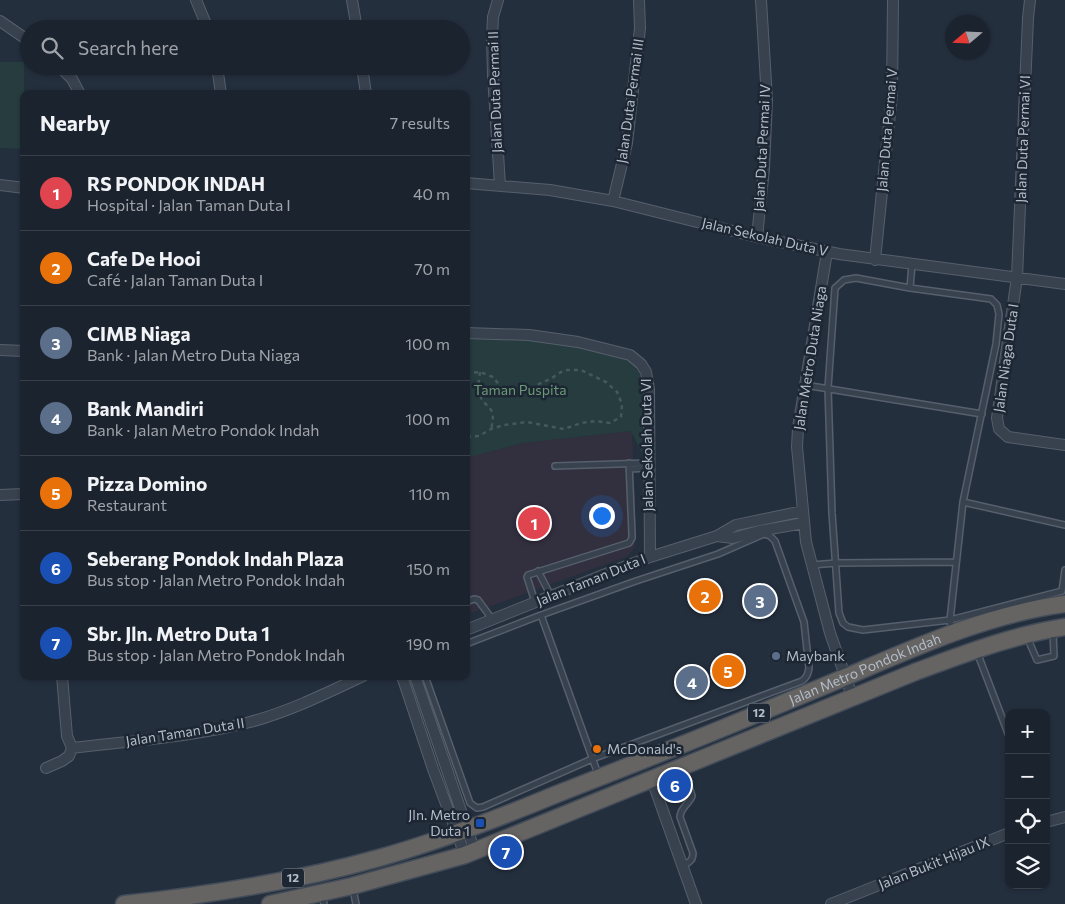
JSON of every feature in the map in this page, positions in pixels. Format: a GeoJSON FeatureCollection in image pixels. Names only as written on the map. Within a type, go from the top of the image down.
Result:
{"type":"FeatureCollection","features":[{"type":"Feature","properties":{"kind":"highway","name":"Jalan Metro Pondok Indah"},"geometry":{"type":"LineString","coordinates":[[124,904],[187,896],[320,873],[379,858],[462,832],[845,677],[906,651],[951,627],[1065,604]]}},
{"type":"Feature","properties":{"kind":"highway","name":"Jalan Metro Pondok Indah"},"geometry":{"type":"LineString","coordinates":[[270,904],[323,899],[352,886],[470,854],[853,697],[976,649],[1026,634],[1059,628]]}},
{"type":"Feature","properties":{"kind":"street"},"geometry":{"type":"LineString","coordinates":[[196,0],[204,20]]}},
{"type":"Feature","properties":{"kind":"street"},"geometry":{"type":"LineString","coordinates":[[352,0],[355,20]]}},
{"type":"Feature","properties":{"kind":"street","name":"Jalan Duta Permai II"},"geometry":{"type":"LineString","coordinates":[[498,0],[493,17],[492,76],[500,185]]}},
{"type":"Feature","properties":{"kind":"street","name":"Jalan Duta Permai III"},"geometry":{"type":"LineString","coordinates":[[613,201],[627,143],[640,28],[639,0]]}},
{"type":"Feature","properties":{"kind":"street","name":"Jalan Duta Permai IV"},"geometry":{"type":"LineString","coordinates":[[757,237],[764,168],[767,99],[761,0]]}},
{"type":"Feature","properties":{"kind":"street","name":"Jalan Duta Permai V"},"geometry":{"type":"LineString","coordinates":[[875,260],[892,94],[893,0]]}},
{"type":"Feature","properties":{"kind":"street","name":"Jalan Duta Permai VI"},"geometry":{"type":"LineString","coordinates":[[1017,277],[1027,26],[1030,0]]}},
{"type":"Feature","properties":{"kind":"street"},"geometry":{"type":"LineString","coordinates":[[0,21],[20,35]]}},
{"type":"Feature","properties":{"kind":"street"},"geometry":{"type":"LineString","coordinates":[[68,75],[78,90]]}},
{"type":"Feature","properties":{"kind":"street"},"geometry":{"type":"LineString","coordinates":[[218,75],[220,90]]}},
{"type":"Feature","properties":{"kind":"street"},"geometry":{"type":"LineString","coordinates":[[363,75],[365,90]]}},
{"type":"Feature","properties":{"kind":"street","name":"Jalan Sekolah Duta V"},"geometry":{"type":"LineString","coordinates":[[470,183],[550,190],[613,201],[757,237],[827,252],[875,260],[1065,284]]}},
{"type":"Feature","properties":{"kind":"street"},"geometry":{"type":"LineString","coordinates":[[0,185],[20,188]]}},
{"type":"Feature","properties":{"kind":"street","name":"Jalan Metro Duta Niaga"},"geometry":{"type":"LineString","coordinates":[[827,252],[798,428],[798,438],[806,542],[830,633],[853,697]]}},
{"type":"Feature","properties":{"kind":"street","name":"Jalan Niaga Duta I"},"geometry":{"type":"LineString","coordinates":[[1017,277],[997,418],[1000,429],[1008,437],[1065,445]]}},
{"type":"Feature","properties":{"kind":"street","name":"Jalan Sekolah Duta VI"},"geometry":{"type":"LineString","coordinates":[[470,333],[528,335],[578,342],[630,355],[641,364],[646,372],[649,389],[650,557]]}},
{"type":"Feature","properties":{"kind":"street"},"geometry":{"type":"LineString","coordinates":[[0,350],[20,351]]}},
{"type":"Feature","properties":{"kind":"street"},"geometry":{"type":"LineString","coordinates":[[0,495],[20,494]]}},
{"type":"Feature","properties":{"kind":"street","name":"Jalan Taman Duta I"},"geometry":{"type":"LineString","coordinates":[[470,629],[650,557],[717,536],[736,525],[803,511]]}},
{"type":"Feature","properties":{"kind":"street","name":"Jalan Taman Duta I"},"geometry":{"type":"LineString","coordinates":[[717,536],[733,538],[804,523]]}},
{"type":"Feature","properties":{"kind":"street"},"geometry":{"type":"LineString","coordinates":[[46,768],[69,756],[72,748],[67,736],[62,680]]}},
{"type":"Feature","properties":{"kind":"street","name":"Jalan Taman Duta II"},"geometry":{"type":"LineString","coordinates":[[72,748],[170,737],[252,722],[307,702],[354,680]]}},
{"type":"Feature","properties":{"kind":"street"},"geometry":{"type":"LineString","coordinates":[[403,680],[433,769],[470,854]]}},
{"type":"Feature","properties":{"kind":"street"},"geometry":{"type":"LineString","coordinates":[[417,680],[433,712],[446,765],[463,799],[462,832]]}},
{"type":"Feature","properties":{"kind":"street"},"geometry":{"type":"LineString","coordinates":[[416,718],[433,712]]}},
{"type":"Feature","properties":{"kind":"street"},"geometry":{"type":"LineString","coordinates":[[433,769],[446,765]]}},
{"type":"Feature","properties":{"kind":"street"},"geometry":{"type":"LineString","coordinates":[[652,780],[696,904]]}},
{"type":"Feature","properties":{"kind":"street"},"geometry":{"type":"LineString","coordinates":[[1050,821],[1065,817]]}},
{"type":"Feature","properties":{"kind":"street","name":"Jalan Bukit Hijau IX"},"geometry":{"type":"LineString","coordinates":[[831,904],[1005,834]]}},
{"type":"Feature","properties":{"kind":"lane"},"geometry":{"type":"LineString","coordinates":[[910,288],[912,264]]}},
{"type":"Feature","properties":{"kind":"lane"},"geometry":{"type":"LineString","coordinates":[[951,627],[963,502],[996,344],[999,314],[997,305],[990,299],[910,288],[856,278],[844,280],[835,288],[828,388],[832,513],[839,613],[843,623],[848,627],[863,630],[951,627],[1062,591],[1065,570]]}},
{"type":"Feature","properties":{"kind":"lane"},"geometry":{"type":"LineString","coordinates":[[805,385],[982,414]]}},
{"type":"Feature","properties":{"kind":"lane"},"geometry":{"type":"LineString","coordinates":[[555,466],[648,466]]}},
{"type":"Feature","properties":{"kind":"lane"},"geometry":{"type":"LineString","coordinates":[[535,602],[528,575],[629,542],[632,538],[630,466]]}},
{"type":"Feature","properties":{"kind":"lane"},"geometry":{"type":"LineString","coordinates":[[963,502],[1065,524]]}},
{"type":"Feature","properties":{"kind":"lane"},"geometry":{"type":"LineString","coordinates":[[425,680],[433,712],[463,799],[477,808],[592,759],[802,681],[806,678],[809,668],[804,622],[775,541],[770,536],[764,534],[718,554],[636,581],[470,642]]}},
{"type":"Feature","properties":{"kind":"lane"},"geometry":{"type":"LineString","coordinates":[[812,565],[956,562]]}},
{"type":"Feature","properties":{"kind":"lane"},"geometry":{"type":"LineString","coordinates":[[538,571],[551,596]]}},
{"type":"Feature","properties":{"kind":"lane"},"geometry":{"type":"LineString","coordinates":[[470,600],[478,600],[493,620]]}},
{"type":"Feature","properties":{"kind":"lane"},"geometry":{"type":"LineString","coordinates":[[541,615],[599,778]]}},
{"type":"Feature","properties":{"kind":"lane"},"geometry":{"type":"LineString","coordinates":[[1026,634],[1037,660],[1054,656],[1059,628]]}},
{"type":"Feature","properties":{"kind":"lane"},"geometry":{"type":"LineString","coordinates":[[976,649],[1005,725]]}},
{"type":"Feature","properties":{"kind":"lane"},"geometry":{"type":"LineString","coordinates":[[683,767],[692,796],[680,812],[680,817],[693,854],[692,860],[683,866]]}},
{"type":"Feature","properties":{"kind":"lane"},"geometry":{"type":"LineString","coordinates":[[352,886],[356,904]]}},
{"type":"Feature","properties":{"kind":"path"},"geometry":{"type":"LineString","coordinates":[[470,373],[480,372],[493,377],[501,387],[511,392],[526,390],[564,370],[581,370],[606,382],[617,392],[622,404],[621,417],[610,423],[596,421],[581,423],[564,429],[527,422],[491,428],[479,436],[470,437]]}},
{"type":"Feature","properties":{"kind":"path"},"geometry":{"type":"LineString","coordinates":[[480,372],[478,381],[479,393],[484,403],[491,408],[494,419],[491,428]]}},
{"type":"Feature","properties":{"kind":"shaded area"},"geometry":{"type":"Polygon","coordinates":[[[632,431],[635,546],[627,556],[620,559],[470,614],[470,457],[523,443],[632,431]]]}},
{"type":"Feature","properties":{"kind":"green space"},"geometry":{"type":"Polygon","coordinates":[[[0,62],[20,62],[20,75],[24,75],[24,90],[20,90],[20,149],[0,148],[0,62]]]}},
{"type":"Feature","properties":{"kind":"green space","name":"Taman Puspita"},"geometry":{"type":"Polygon","coordinates":[[[470,334],[529,336],[629,355],[648,389],[647,463],[631,431],[523,443],[470,457],[470,334]]]}},
{"type":"Feature","properties":{"kind":"place","name":"RS PONDOK INDAH"},"geometry":{"type":"Point","coordinates":[534,523]}},
{"type":"Feature","properties":{"kind":"place","name":"Cafe De Hooi"},"geometry":{"type":"Point","coordinates":[705,596]}},
{"type":"Feature","properties":{"kind":"place","name":"CIMB Niaga"},"geometry":{"type":"Point","coordinates":[760,601]}},
{"type":"Feature","properties":{"kind":"place","name":"Maybank"},"geometry":{"type":"Point","coordinates":[776,656]}},
{"type":"Feature","properties":{"kind":"place","name":"Pizza Domino"},"geometry":{"type":"Point","coordinates":[728,671]}},
{"type":"Feature","properties":{"kind":"place","name":"Bank Mandiri"},"geometry":{"type":"Point","coordinates":[692,682]}},
{"type":"Feature","properties":{"kind":"place","name":"McDonald's"},"geometry":{"type":"Point","coordinates":[597,749]}},
{"type":"Feature","properties":{"kind":"place","name":"Seberang Pondok Indah Plaza"},"geometry":{"type":"Point","coordinates":[675,785]}},
{"type":"Feature","properties":{"kind":"place","name":"Jln. Metro Duta 1"},"geometry":{"type":"Point","coordinates":[480,823]}},
{"type":"Feature","properties":{"kind":"place","name":"Sbr. Jln. Metro Duta 1"},"geometry":{"type":"Point","coordinates":[506,852]}}]}
